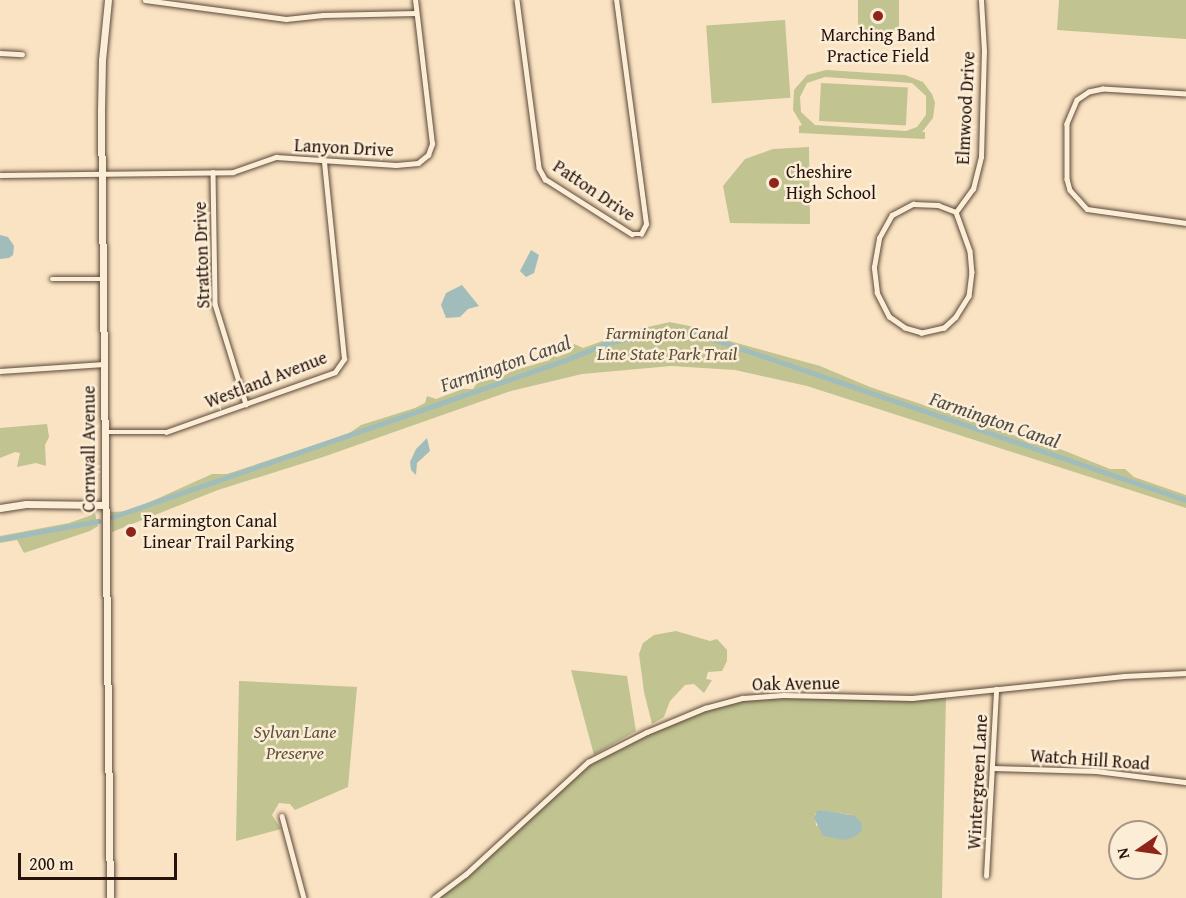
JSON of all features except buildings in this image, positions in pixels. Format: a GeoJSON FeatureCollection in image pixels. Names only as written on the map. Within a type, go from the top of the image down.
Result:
{"type":"FeatureCollection","features":[{"type":"Feature","properties":{"kind":"street","name":"Cornwall Avenue"},"geometry":{"type":"LineString","coordinates":[[108,0],[102,69],[102,174],[110,898]]}},
{"type":"Feature","properties":{"kind":"street"},"geometry":{"type":"LineString","coordinates":[[145,0],[286,19],[323,15],[416,13]]}},
{"type":"Feature","properties":{"kind":"street","name":"Lanyon Drive"},"geometry":{"type":"LineString","coordinates":[[0,175],[240,171],[276,157],[406,165],[418,163],[429,155],[431,134],[414,0]]}},
{"type":"Feature","properties":{"kind":"street","name":"Patton Drive"},"geometry":{"type":"LineString","coordinates":[[517,0],[539,168],[545,179],[632,234],[641,234],[646,224],[616,0]]}},
{"type":"Feature","properties":{"kind":"street","name":"Elmwood Drive"},"geometry":{"type":"LineString","coordinates":[[957,212],[973,189],[981,157],[984,51],[981,0]]}},
{"type":"Feature","properties":{"kind":"street"},"geometry":{"type":"LineString","coordinates":[[0,53],[21,54]]}},
{"type":"Feature","properties":{"kind":"street"},"geometry":{"type":"LineString","coordinates":[[1186,94],[1103,89],[1089,92],[1077,100],[1067,124],[1067,178],[1070,190],[1087,209],[1186,223]]}},
{"type":"Feature","properties":{"kind":"street","name":"Westland Avenue"},"geometry":{"type":"LineString","coordinates":[[105,432],[166,432],[335,372],[344,359],[324,161]]}},
{"type":"Feature","properties":{"kind":"street","name":"Stratton Drive"},"geometry":{"type":"LineString","coordinates":[[213,172],[215,304],[246,404]]}},
{"type":"Feature","properties":{"kind":"street"},"geometry":{"type":"LineString","coordinates":[[913,204],[938,205],[957,212],[970,251],[972,272],[969,296],[956,317],[944,328],[922,333],[904,328],[889,317],[877,293],[874,267],[879,238],[892,215],[913,204]]}},
{"type":"Feature","properties":{"kind":"street"},"geometry":{"type":"LineString","coordinates":[[52,279],[103,279]]}},
{"type":"Feature","properties":{"kind":"street"},"geometry":{"type":"LineString","coordinates":[[0,371],[104,364]]}},
{"type":"Feature","properties":{"kind":"street"},"geometry":{"type":"LineString","coordinates":[[0,508],[26,504],[105,505]]}},
{"type":"Feature","properties":{"kind":"street","name":"Oak Avenue"},"geometry":{"type":"LineString","coordinates":[[434,898],[465,875],[588,762],[647,732],[705,708],[743,698],[773,696],[912,698],[1124,676],[1186,673]]}},
{"type":"Feature","properties":{"kind":"street","name":"Wintergreen Lane"},"geometry":{"type":"LineString","coordinates":[[986,876],[996,689]]}},
{"type":"Feature","properties":{"kind":"street","name":"Watch Hill Road"},"geometry":{"type":"LineString","coordinates":[[993,768],[1096,771],[1186,782]]}},
{"type":"Feature","properties":{"kind":"street"},"geometry":{"type":"LineString","coordinates":[[282,816],[304,898]]}},
{"type":"Feature","properties":{"kind":"green space","name":"Marching Band Practice Field"},"geometry":{"type":"Polygon","coordinates":[[[858,0],[899,0],[899,32],[858,32],[858,0]]]}},
{"type":"Feature","properties":{"kind":"green space"},"geometry":{"type":"Polygon","coordinates":[[[1059,0],[1186,0],[1186,39],[1057,30],[1059,0]]]}},
{"type":"Feature","properties":{"kind":"green space"},"geometry":{"type":"Polygon","coordinates":[[[785,20],[790,98],[712,103],[706,26],[785,20]]]}},
{"type":"Feature","properties":{"kind":"green space"},"geometry":{"type":"Polygon","coordinates":[[[826,70],[905,75],[923,82],[932,94],[935,103],[933,118],[922,132],[925,132],[925,139],[799,133],[799,126],[802,125],[793,110],[794,90],[807,75],[826,70]],[[825,77],[807,83],[800,97],[801,112],[815,125],[906,131],[917,127],[926,115],[926,96],[912,83],[825,77]]]}},
{"type":"Feature","properties":{"kind":"green space"},"geometry":{"type":"Polygon","coordinates":[[[821,83],[908,88],[906,126],[819,121],[821,83]]]}},
{"type":"Feature","properties":{"kind":"green space"},"geometry":{"type":"Polygon","coordinates":[[[809,147],[810,224],[730,223],[723,186],[745,159],[773,149],[809,147]]]}},
{"type":"Feature","properties":{"kind":"green space","name":"Farmington Canal Line State Park Trail"},"geometry":{"type":"Polygon","coordinates":[[[670,322],[699,328],[715,337],[820,366],[870,387],[1016,436],[1029,443],[1055,447],[1110,469],[1125,469],[1134,477],[1186,495],[1186,508],[807,386],[735,370],[671,366],[582,374],[511,391],[323,457],[218,490],[112,532],[111,512],[130,511],[212,474],[227,474],[348,434],[361,425],[415,408],[425,403],[427,396],[436,399],[463,389],[473,389],[478,382],[500,378],[512,371],[550,360],[550,346],[552,356],[557,357],[571,352],[574,344],[583,348],[630,331],[670,322]]]}},
{"type":"Feature","properties":{"kind":"green space"},"geometry":{"type":"Polygon","coordinates":[[[47,424],[49,437],[45,445],[46,466],[36,463],[17,467],[20,453],[15,452],[0,458],[0,428],[47,424]]]}},
{"type":"Feature","properties":{"kind":"green space"},"geometry":{"type":"Polygon","coordinates":[[[94,509],[98,526],[90,531],[24,553],[17,540],[0,543],[0,536],[69,523],[92,515],[94,509]]]}},
{"type":"Feature","properties":{"kind":"green space"},"geometry":{"type":"Polygon","coordinates":[[[676,631],[710,641],[717,639],[727,650],[727,661],[722,671],[708,672],[706,679],[712,680],[704,693],[694,684],[685,685],[670,701],[664,717],[652,724],[644,692],[639,654],[643,643],[654,635],[676,631]]]}},
{"type":"Feature","properties":{"kind":"green space"},"geometry":{"type":"Polygon","coordinates":[[[571,670],[627,676],[636,731],[594,755],[571,670]]]}},
{"type":"Feature","properties":{"kind":"green space","name":"Sylvan Lane Preserve"},"geometry":{"type":"Polygon","coordinates":[[[239,681],[357,687],[348,787],[295,810],[290,804],[279,803],[272,815],[281,829],[236,841],[239,681]]]}},
{"type":"Feature","properties":{"kind":"green space"},"geometry":{"type":"Polygon","coordinates":[[[783,695],[912,698],[946,695],[942,898],[434,898],[465,875],[588,762],[647,732],[705,708],[743,698],[783,695]],[[821,810],[815,814],[816,826],[851,815],[821,810]]]}},
{"type":"Feature","properties":{"kind":"water"},"geometry":{"type":"Polygon","coordinates":[[[0,235],[8,237],[14,246],[13,255],[9,258],[0,259],[0,235]]]}},
{"type":"Feature","properties":{"kind":"water"},"geometry":{"type":"Polygon","coordinates":[[[531,250],[539,255],[534,273],[526,277],[520,271],[531,250]]]}},
{"type":"Feature","properties":{"kind":"water"},"geometry":{"type":"Polygon","coordinates":[[[462,285],[479,306],[468,309],[460,317],[446,318],[441,305],[446,293],[462,285]]]}},
{"type":"Feature","properties":{"kind":"water"},"geometry":{"type":"Polygon","coordinates":[[[427,438],[430,451],[417,463],[416,475],[411,470],[410,462],[416,449],[427,438]]]}},
{"type":"Feature","properties":{"kind":"water"},"geometry":{"type":"Polygon","coordinates":[[[817,811],[855,816],[861,822],[862,831],[844,840],[823,836],[814,818],[817,811]]]}},
{"type":"Feature","properties":{"kind":"waterway","name":"Farmington Canal"},"geometry":{"type":"LineString","coordinates":[[112,517],[563,361],[607,343],[659,332],[695,333],[1186,500]]}},
{"type":"Feature","properties":{"kind":"waterway","name":"Farmington Canal"},"geometry":{"type":"LineString","coordinates":[[0,539],[98,521]]}},
{"type":"Feature","properties":{"kind":"place","name":"Marching Band Practice Field"},"geometry":{"type":"Point","coordinates":[878,16]}},
{"type":"Feature","properties":{"kind":"place","name":"Cheshire High School"},"geometry":{"type":"Point","coordinates":[774,183]}},
{"type":"Feature","properties":{"kind":"place","name":"Farmington Canal Linear Trail Parking"},"geometry":{"type":"Point","coordinates":[131,532]}}]}
